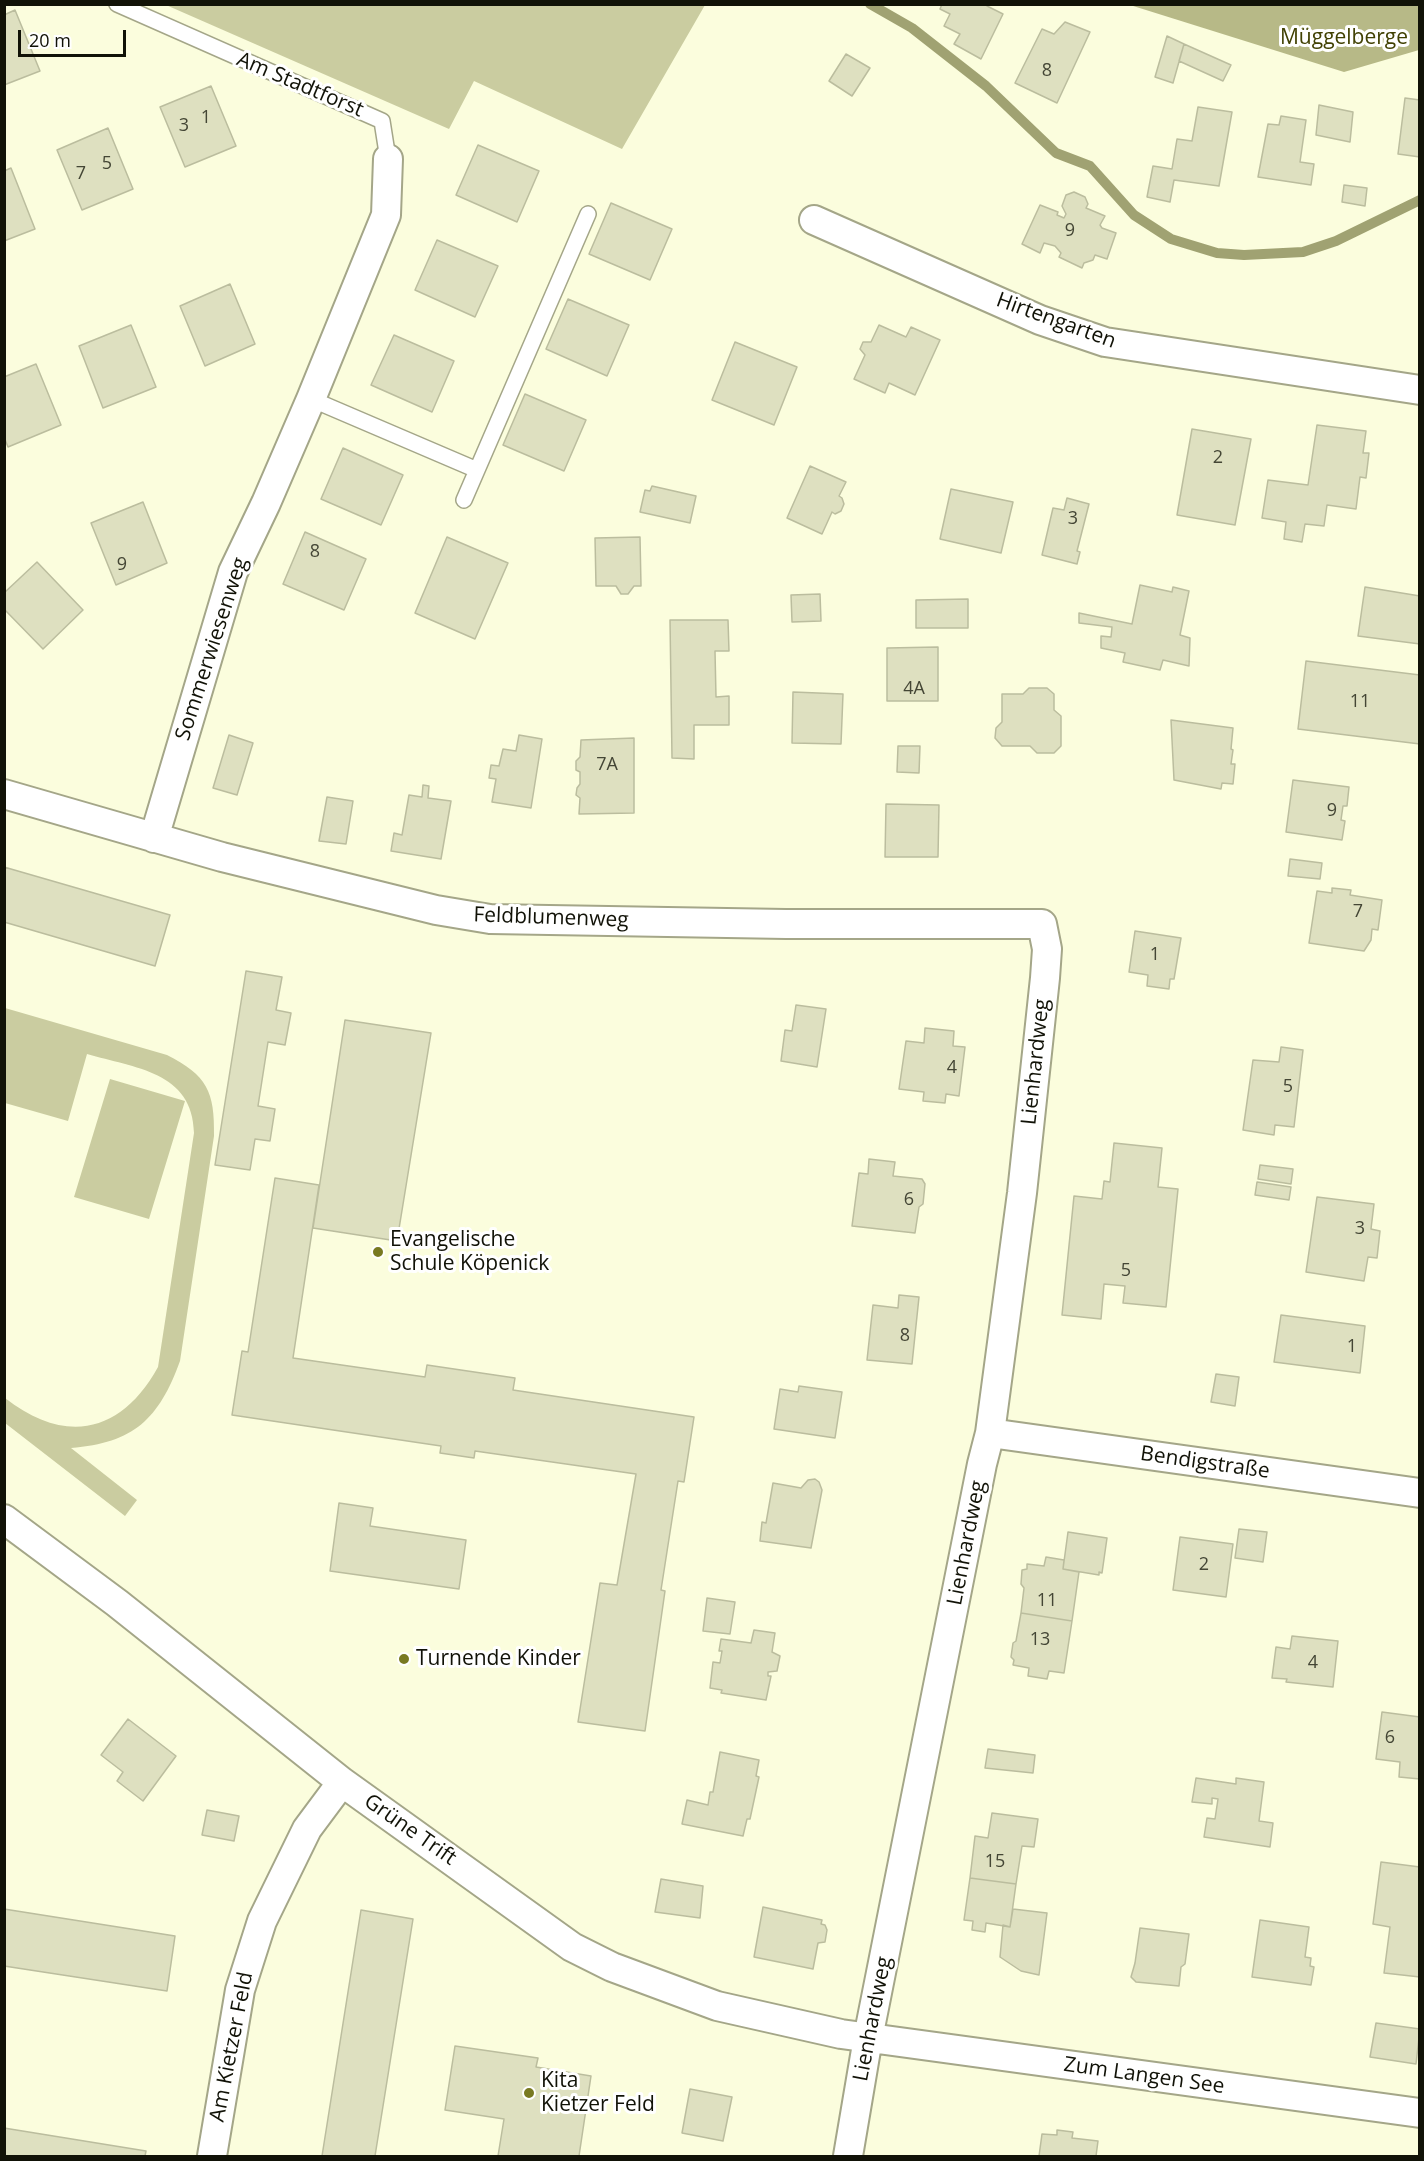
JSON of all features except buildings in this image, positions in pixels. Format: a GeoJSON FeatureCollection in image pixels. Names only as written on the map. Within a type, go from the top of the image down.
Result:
{"type":"FeatureCollection","features":[{"type":"Feature","properties":{"kind":"street","name":"Sommerwiesenweg"},"geometry":{"type":"LineString","coordinates":[[154,838],[233,572],[266,503],[386,216],[388,159]]}},
{"type":"Feature","properties":{"kind":"street","name":"Hirtengarten"},"geometry":{"type":"LineString","coordinates":[[814,220],[1040,320],[1105,342],[1419,390]]}},
{"type":"Feature","properties":{"kind":"street","name":"Feldblumenweg"},"geometry":{"type":"LineString","coordinates":[[4,794],[222,857],[436,910],[490,919],[786,924],[1042,924]]}},
{"type":"Feature","properties":{"kind":"street","name":"Lienhardweg"},"geometry":{"type":"LineString","coordinates":[[848,2157],[868,2038],[990,1433],[1022,1193],[1045,978],[1047,949],[1042,924]]}},
{"type":"Feature","properties":{"kind":"street","name":"Bendigstraße"},"geometry":{"type":"LineString","coordinates":[[990,1433],[1419,1493]]}},
{"type":"Feature","properties":{"kind":"street","name":"Grüne Trift"},"geometry":{"type":"LineString","coordinates":[[4,1519],[117,1603],[342,1782],[572,1947],[612,1967],[717,2006],[868,2038]]}},
{"type":"Feature","properties":{"kind":"street","name":"Am Kietzer Feld"},"geometry":{"type":"LineString","coordinates":[[212,2157],[240,1990],[262,1921],[307,1829],[342,1782]]}},
{"type":"Feature","properties":{"kind":"street","name":"Zum Langen See"},"geometry":{"type":"LineString","coordinates":[[868,2038],[1419,2113]]}},
{"type":"Feature","properties":{"kind":"lane","name":"Am Stadtforst"},"geometry":{"type":"LineString","coordinates":[[117,4],[382,121],[388,159]]}},
{"type":"Feature","properties":{"kind":"lane"},"geometry":{"type":"LineString","coordinates":[[464,500],[588,214]]}},
{"type":"Feature","properties":{"kind":"lane"},"geometry":{"type":"LineString","coordinates":[[310,399],[477,470]]}},
{"type":"Feature","properties":{"kind":"green space"},"geometry":{"type":"Polygon","coordinates":[[[166,5],[705,5],[622,149],[474,81],[449,129],[166,5]]]}},
{"type":"Feature","properties":{"kind":"green space","name":"Müggelberge"},"geometry":{"type":"Polygon","coordinates":[[[1130,5],[1419,5],[1419,50],[1344,72],[1130,5]]]}},
{"type":"Feature","properties":{"kind":"green space"},"geometry":{"type":"Polygon","coordinates":[[[5,1008],[167,1055],[181,1062],[200,1078],[206,1086],[213,1108],[214,1136],[180,1361],[172,1381],[153,1413],[128,1434],[93,1445],[71,1448],[137,1500],[125,1516],[5,1423],[5,1398],[27,1413],[49,1422],[70,1427],[90,1425],[109,1419],[127,1407],[158,1367],[194,1133],[191,1112],[183,1096],[172,1084],[158,1076],[87,1054],[68,1121],[5,1103],[5,1008]]]}},
{"type":"Feature","properties":{"kind":"green space"},"geometry":{"type":"Polygon","coordinates":[[[110,1079],[185,1101],[149,1219],[74,1197],[110,1079]]]}},
{"type":"Feature","properties":{"kind":"waterway"},"geometry":{"type":"LineString","coordinates":[[870,4],[912,28],[986,86],[1056,153],[1090,166],[1134,215],[1171,239],[1217,253],[1244,255],[1303,252],[1336,241],[1420,200]]}},
{"type":"Feature","properties":{"kind":"place","name":"Evangelische Schule Köpenick"},"geometry":{"type":"Point","coordinates":[378,1252]}},
{"type":"Feature","properties":{"kind":"place","name":"Turnende Kinder"},"geometry":{"type":"Point","coordinates":[404,1659]}},
{"type":"Feature","properties":{"kind":"place","name":"Kita Kietzer Feld"},"geometry":{"type":"Point","coordinates":[529,2093]}}]}
